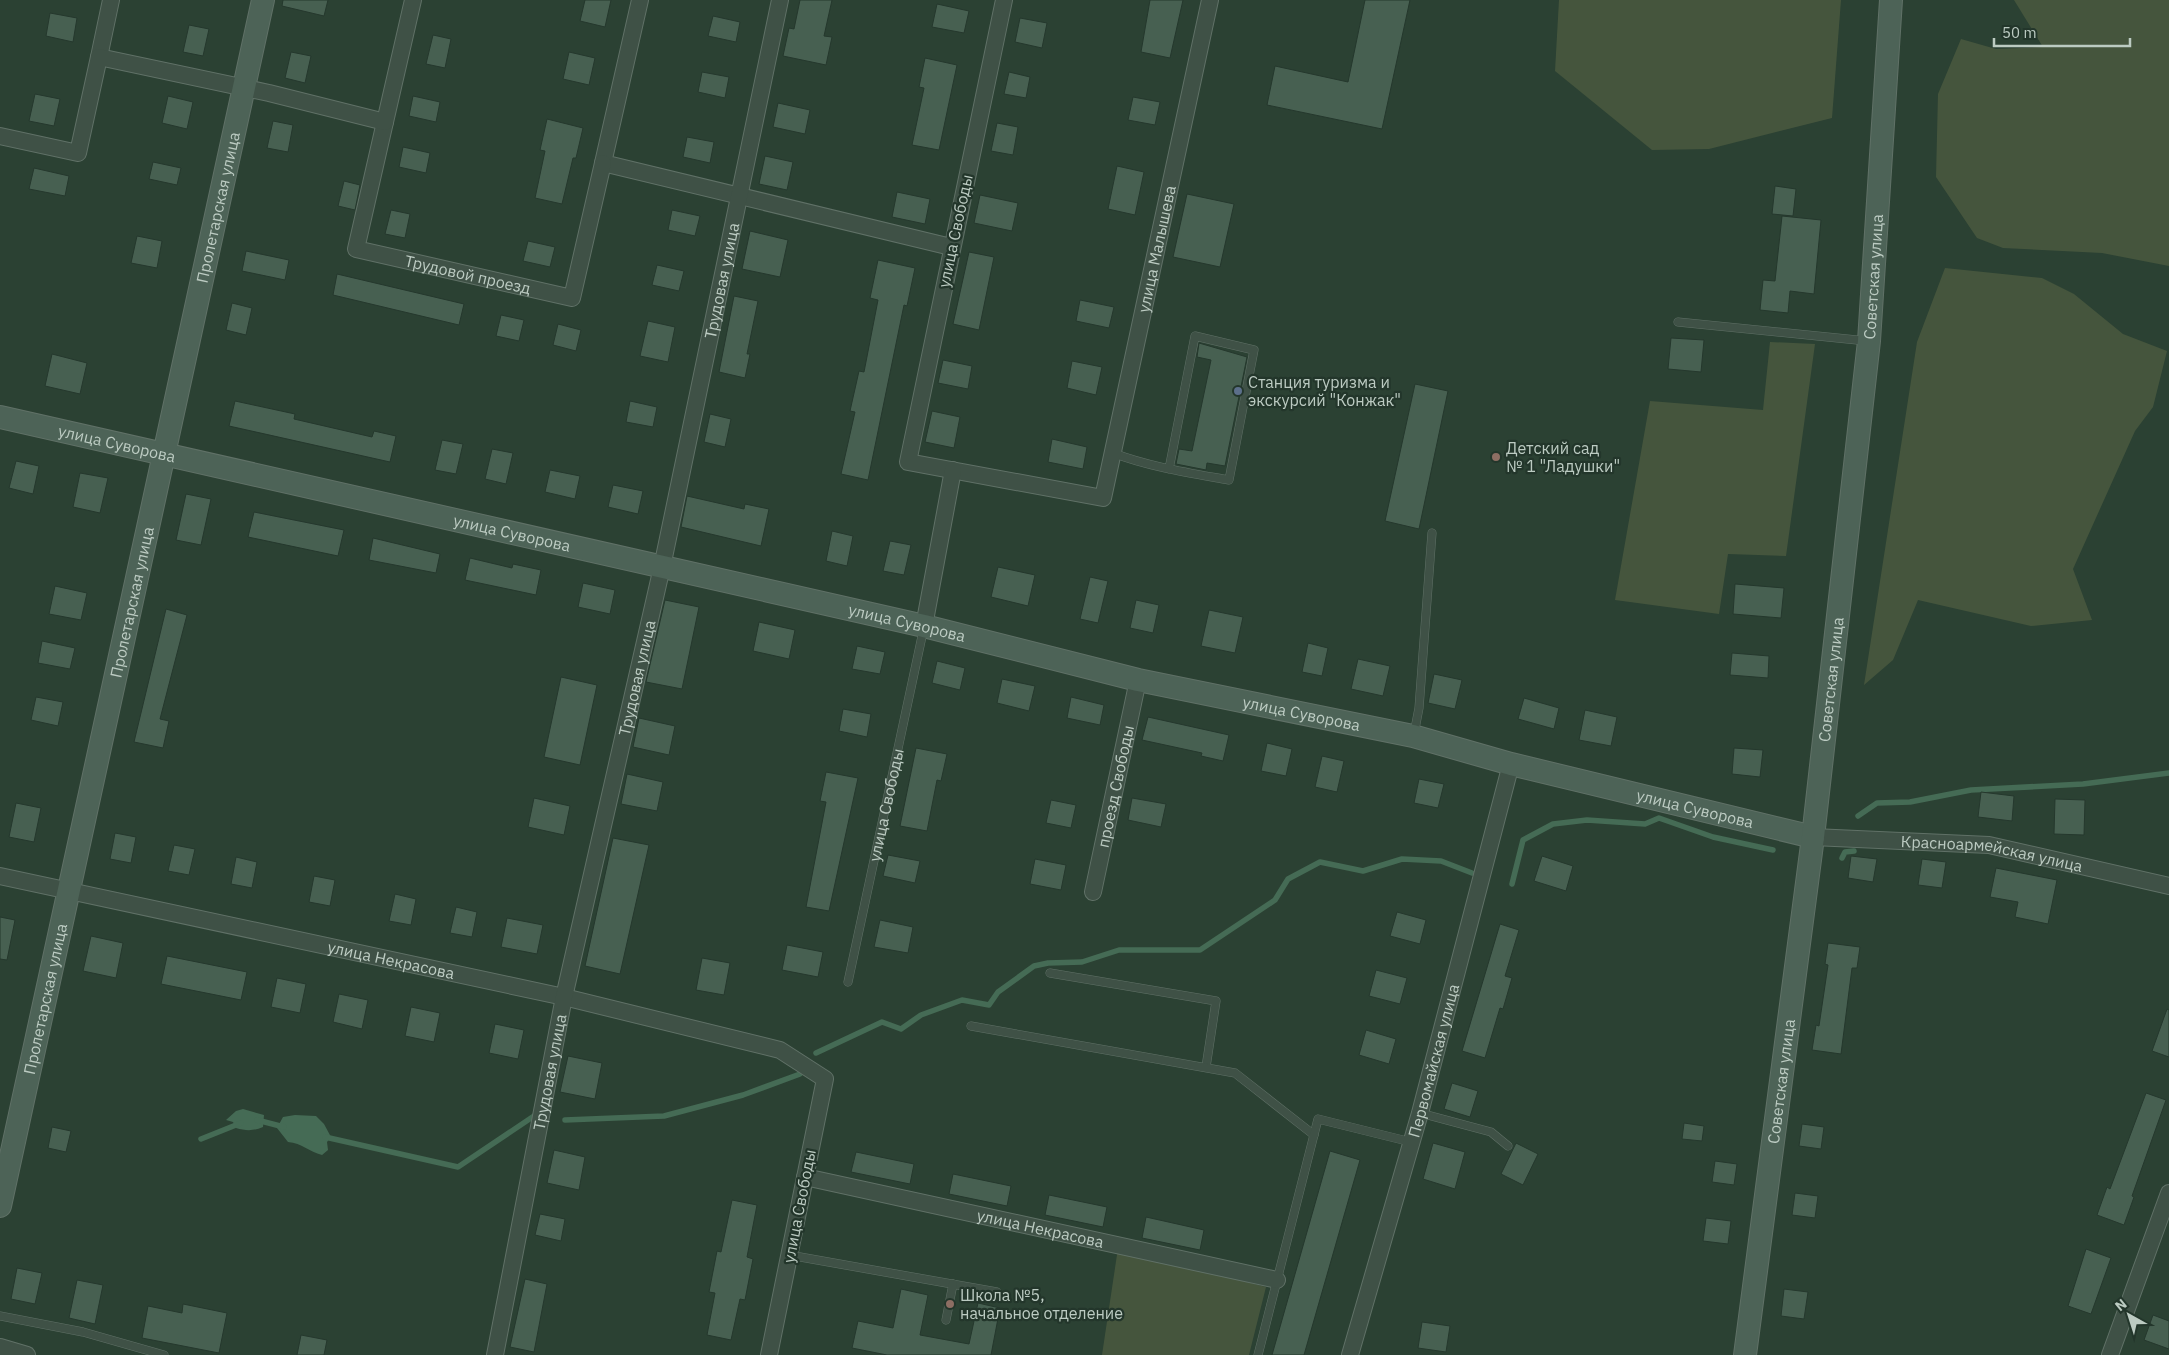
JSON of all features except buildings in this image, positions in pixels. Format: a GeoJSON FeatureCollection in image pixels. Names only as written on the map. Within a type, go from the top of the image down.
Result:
{"type":"FeatureCollection","features":[{"type":"Feature","properties":{"kind":"main road","name":"Пролетарская улица"},"geometry":{"type":"LineString","coordinates":[[0,1206],[263,0]]}},
{"type":"Feature","properties":{"kind":"main road","name":"Советская улица"},"geometry":{"type":"LineString","coordinates":[[1745,1355],[1812,836],[1869,341],[1892,0]]}},
{"type":"Feature","properties":{"kind":"main road","name":"улица Суворова"},"geometry":{"type":"LineString","coordinates":[[0,417],[924,626],[1138,680],[1413,736],[1511,764],[1812,836]]}},
{"type":"Feature","properties":{"kind":"street"},"geometry":{"type":"LineString","coordinates":[[0,136],[78,153],[111,0]]}},
{"type":"Feature","properties":{"kind":"street","name":"Трудовой проезд"},"geometry":{"type":"LineString","coordinates":[[413,0],[356,249],[572,298],[640,0]]}},
{"type":"Feature","properties":{"kind":"street","name":"Трудовая улица"},"geometry":{"type":"LineString","coordinates":[[495,1355],[564,997],[662,566],[780,0]]}},
{"type":"Feature","properties":{"kind":"street","name":"улица Свободы"},"geometry":{"type":"LineString","coordinates":[[953,470],[908,462],[1004,0]]}},
{"type":"Feature","properties":{"kind":"street","name":"улица Малышева"},"geometry":{"type":"LineString","coordinates":[[953,470],[1103,498],[1210,0]]}},
{"type":"Feature","properties":{"kind":"street"},"geometry":{"type":"LineString","coordinates":[[99,57],[269,93],[385,122]]}},
{"type":"Feature","properties":{"kind":"street"},"geometry":{"type":"LineString","coordinates":[[603,163],[739,194],[952,247]]}},
{"type":"Feature","properties":{"kind":"street"},"geometry":{"type":"LineString","coordinates":[[924,626],[953,470]]}},
{"type":"Feature","properties":{"kind":"street","name":"проезд Свободы"},"geometry":{"type":"LineString","coordinates":[[1092,892],[1138,680]]}},
{"type":"Feature","properties":{"kind":"street","name":"Первомайская улица"},"geometry":{"type":"LineString","coordinates":[[1350,1355],[1420,1113],[1511,764]]}},
{"type":"Feature","properties":{"kind":"street","name":"Красноармейская улица"},"geometry":{"type":"LineString","coordinates":[[1812,836],[1989,845],[2169,886]]}},
{"type":"Feature","properties":{"kind":"street","name":"улица Некрасова"},"geometry":{"type":"LineString","coordinates":[[0,876],[564,997],[780,1050]]}},
{"type":"Feature","properties":{"kind":"street","name":"улица Свободы"},"geometry":{"type":"LineString","coordinates":[[769,1355],[825,1079],[780,1050]]}},
{"type":"Feature","properties":{"kind":"street","name":"улица Некрасова"},"geometry":{"type":"LineString","coordinates":[[805,1177],[1277,1280]]}},
{"type":"Feature","properties":{"kind":"street"},"geometry":{"type":"LineString","coordinates":[[2110,1355],[2169,1193]]}},
{"type":"Feature","properties":{"kind":"street"},"geometry":{"type":"LineString","coordinates":[[0,1347],[26,1355]]}},
{"type":"Feature","properties":{"kind":"lane"},"geometry":{"type":"LineString","coordinates":[[1678,322],[1869,341]]}},
{"type":"Feature","properties":{"kind":"lane"},"geometry":{"type":"LineString","coordinates":[[1113,452],[1134,461],[1169,469],[1229,480],[1254,350],[1196,336],[1169,469]]}},
{"type":"Feature","properties":{"kind":"lane"},"geometry":{"type":"LineString","coordinates":[[1413,736],[1419,708],[1432,532]]}},
{"type":"Feature","properties":{"kind":"lane","name":"улица Свободы"},"geometry":{"type":"LineString","coordinates":[[848,982],[924,626]]}},
{"type":"Feature","properties":{"kind":"lane"},"geometry":{"type":"LineString","coordinates":[[1050,973],[1216,1001],[1206,1067]]}},
{"type":"Feature","properties":{"kind":"lane"},"geometry":{"type":"LineString","coordinates":[[971,1026],[1235,1073],[1314,1135]]}},
{"type":"Feature","properties":{"kind":"lane"},"geometry":{"type":"LineString","coordinates":[[1420,1113],[1491,1132],[1508,1146]]}},
{"type":"Feature","properties":{"kind":"lane"},"geometry":{"type":"LineString","coordinates":[[1258,1355],[1318,1118],[1411,1142]]}},
{"type":"Feature","properties":{"kind":"lane"},"geometry":{"type":"LineString","coordinates":[[789,1255],[997,1292]]}},
{"type":"Feature","properties":{"kind":"lane"},"geometry":{"type":"LineString","coordinates":[[946,1320],[953,1284]]}},
{"type":"Feature","properties":{"kind":"lane"},"geometry":{"type":"LineString","coordinates":[[0,1316],[83,1332],[164,1355]]}},
{"type":"Feature","properties":{"kind":"shaded area"},"geometry":{"type":"Polygon","coordinates":[[[1559,0],[1841,0],[1832,118],[1709,149],[1652,150],[1555,71],[1559,0]]]}},
{"type":"Feature","properties":{"kind":"shaded area"},"geometry":{"type":"Polygon","coordinates":[[[2014,0],[2169,0],[2169,266],[2102,253],[2003,248],[1977,238],[1936,177],[1938,94],[1961,39],[1996,49],[2043,47],[2014,0]]]}},
{"type":"Feature","properties":{"kind":"shaded area"},"geometry":{"type":"Polygon","coordinates":[[[1945,268],[2042,278],[2074,294],[2123,334],[2167,351],[2153,407],[2135,431],[2073,569],[2092,620],[2031,626],[1918,600],[1893,660],[1864,685],[1917,342],[1945,268]]]}},
{"type":"Feature","properties":{"kind":"shaded area"},"geometry":{"type":"Polygon","coordinates":[[[1770,342],[1815,344],[1786,556],[1728,554],[1719,614],[1615,600],[1650,401],[1763,410],[1770,342]]]}},
{"type":"Feature","properties":{"kind":"shaded area"},"geometry":{"type":"Polygon","coordinates":[[[243,1109],[264,1115],[263,1127],[243,1130],[236,1128],[233,1122],[226,1120],[236,1111],[243,1109]]]}},
{"type":"Feature","properties":{"kind":"shaded area"},"geometry":{"type":"Polygon","coordinates":[[[295,1115],[316,1116],[324,1124],[331,1137],[327,1142],[328,1150],[322,1155],[288,1142],[277,1128],[283,1117],[295,1115]]]}},
{"type":"Feature","properties":{"kind":"shaded area"},"geometry":{"type":"Polygon","coordinates":[[[1118,1248],[1266,1287],[1249,1355],[1102,1355],[1118,1248]]]}},
{"type":"Feature","properties":{"kind":"waterway"},"geometry":{"type":"LineString","coordinates":[[1858,816],[1877,803],[1910,802],[1971,790],[2083,784],[2169,773]]}},
{"type":"Feature","properties":{"kind":"waterway"},"geometry":{"type":"LineString","coordinates":[[1512,884],[1523,840],[1553,824],[1587,820],[1645,824],[1659,818],[1713,837],[1773,850]]}},
{"type":"Feature","properties":{"kind":"waterway"},"geometry":{"type":"LineString","coordinates":[[1842,858],[1845,852],[1854,851]]}},
{"type":"Feature","properties":{"kind":"waterway"},"geometry":{"type":"LineString","coordinates":[[816,1053],[882,1022],[901,1029],[921,1015],[962,1000],[989,1005],[998,992],[1034,966],[1048,963],[1082,962],[1119,950],[1200,950],[1275,900],[1288,879],[1320,862],[1363,871],[1402,859],[1441,861],[1472,873]]}},
{"type":"Feature","properties":{"kind":"waterway"},"geometry":{"type":"LineString","coordinates":[[565,1120],[664,1116],[743,1095],[800,1074]]}},
{"type":"Feature","properties":{"kind":"waterway"},"geometry":{"type":"LineString","coordinates":[[325,1137],[458,1167],[534,1116]]}},
{"type":"Feature","properties":{"kind":"waterway"},"geometry":{"type":"LineString","coordinates":[[257,1120],[284,1127]]}},
{"type":"Feature","properties":{"kind":"waterway"},"geometry":{"type":"LineString","coordinates":[[201,1139],[241,1123]]}},
{"type":"Feature","properties":{"kind":"place","name":"Станция туризма и экскурсий \"Конжак\""},"geometry":{"type":"Point","coordinates":[1238,391]}},
{"type":"Feature","properties":{"kind":"place","name":"Детский сад № 1 \"Ладушки\""},"geometry":{"type":"Point","coordinates":[1496,457]}},
{"type":"Feature","properties":{"kind":"place","name":"Школа №5, начальное отделение"},"geometry":{"type":"Point","coordinates":[950,1304]}}]}
